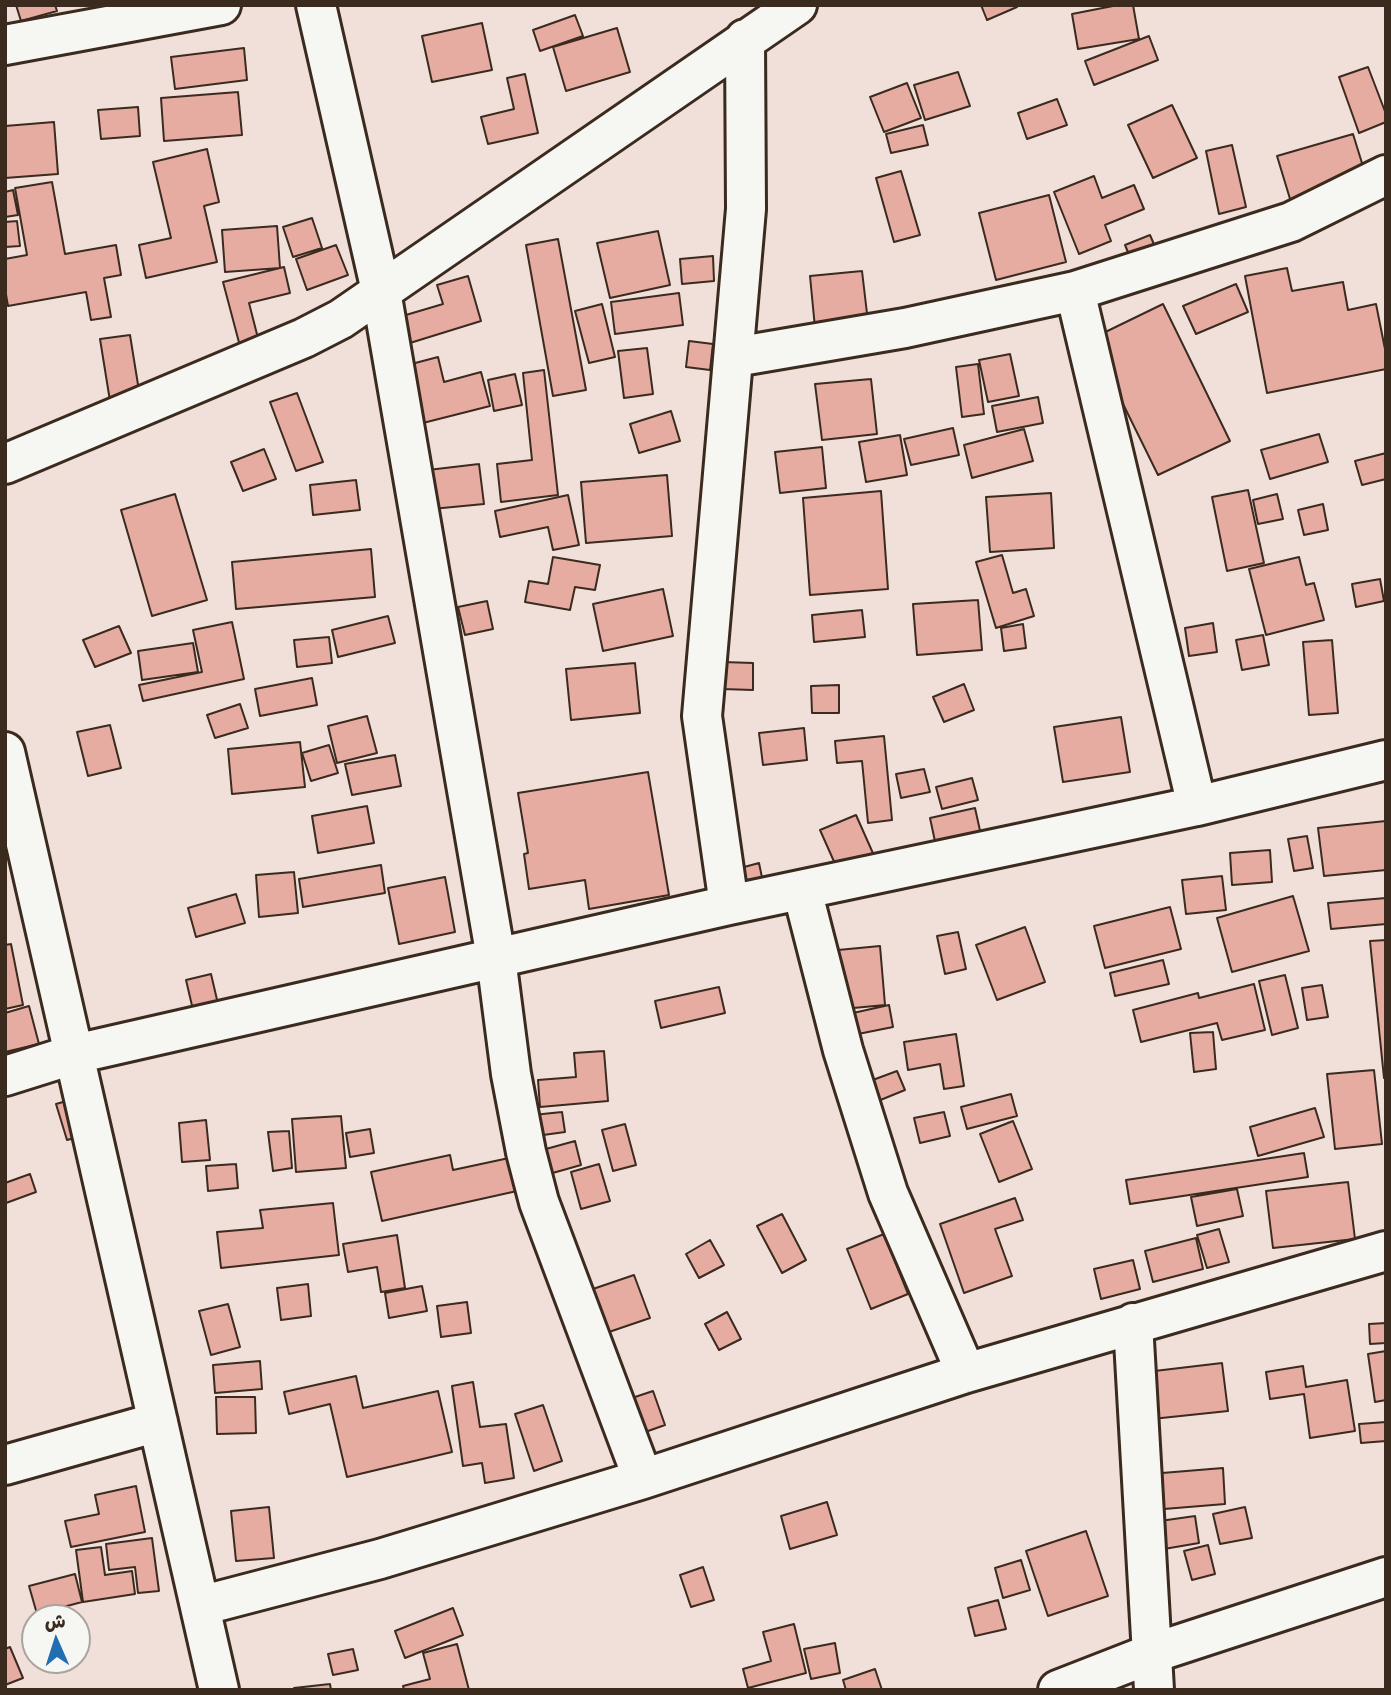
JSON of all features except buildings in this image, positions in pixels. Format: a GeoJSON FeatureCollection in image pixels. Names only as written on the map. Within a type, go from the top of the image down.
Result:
{"type":"FeatureCollection","features":[{"type":"Feature","properties":{"kind":"street"},"geometry":{"type":"LineString","coordinates":[[5,45],[222,5]]}},
{"type":"Feature","properties":{"kind":"street"},"geometry":{"type":"LineString","coordinates":[[316,5],[381,291],[496,958],[511,1074],[526,1152],[539,1202],[643,1479]]}},
{"type":"Feature","properties":{"kind":"street"},"geometry":{"type":"LineString","coordinates":[[5,464],[304,338],[341,319],[796,5]]}},
{"type":"Feature","properties":{"kind":"street"},"geometry":{"type":"LineString","coordinates":[[729,905],[702,716],[746,209],[745,39]]}},
{"type":"Feature","properties":{"kind":"street"},"geometry":{"type":"LineString","coordinates":[[735,357],[905,328],[1075,291],[1291,222],[1386,175]]}},
{"type":"Feature","properties":{"kind":"street"},"geometry":{"type":"LineString","coordinates":[[1075,291],[1197,806]]}},
{"type":"Feature","properties":{"kind":"street"},"geometry":{"type":"LineString","coordinates":[[5,752],[219,1690]]}},
{"type":"Feature","properties":{"kind":"street"},"geometry":{"type":"LineString","coordinates":[[5,1076],[75,1054],[729,905],[1197,806],[1386,760]]}},
{"type":"Feature","properties":{"kind":"street"},"geometry":{"type":"LineString","coordinates":[[802,890],[844,1049],[888,1193],[966,1373]]}},
{"type":"Feature","properties":{"kind":"street"},"geometry":{"type":"LineString","coordinates":[[200,1606],[380,1559],[643,1479],[966,1373],[1386,1251]]}},
{"type":"Feature","properties":{"kind":"street"},"geometry":{"type":"LineString","coordinates":[[1133,1323],[1153,1671]]}},
{"type":"Feature","properties":{"kind":"street"},"geometry":{"type":"LineString","coordinates":[[5,1465],[158,1422]]}},
{"type":"Feature","properties":{"kind":"street"},"geometry":{"type":"LineString","coordinates":[[1058,1690],[1153,1671],[1386,1577]]}}]}
